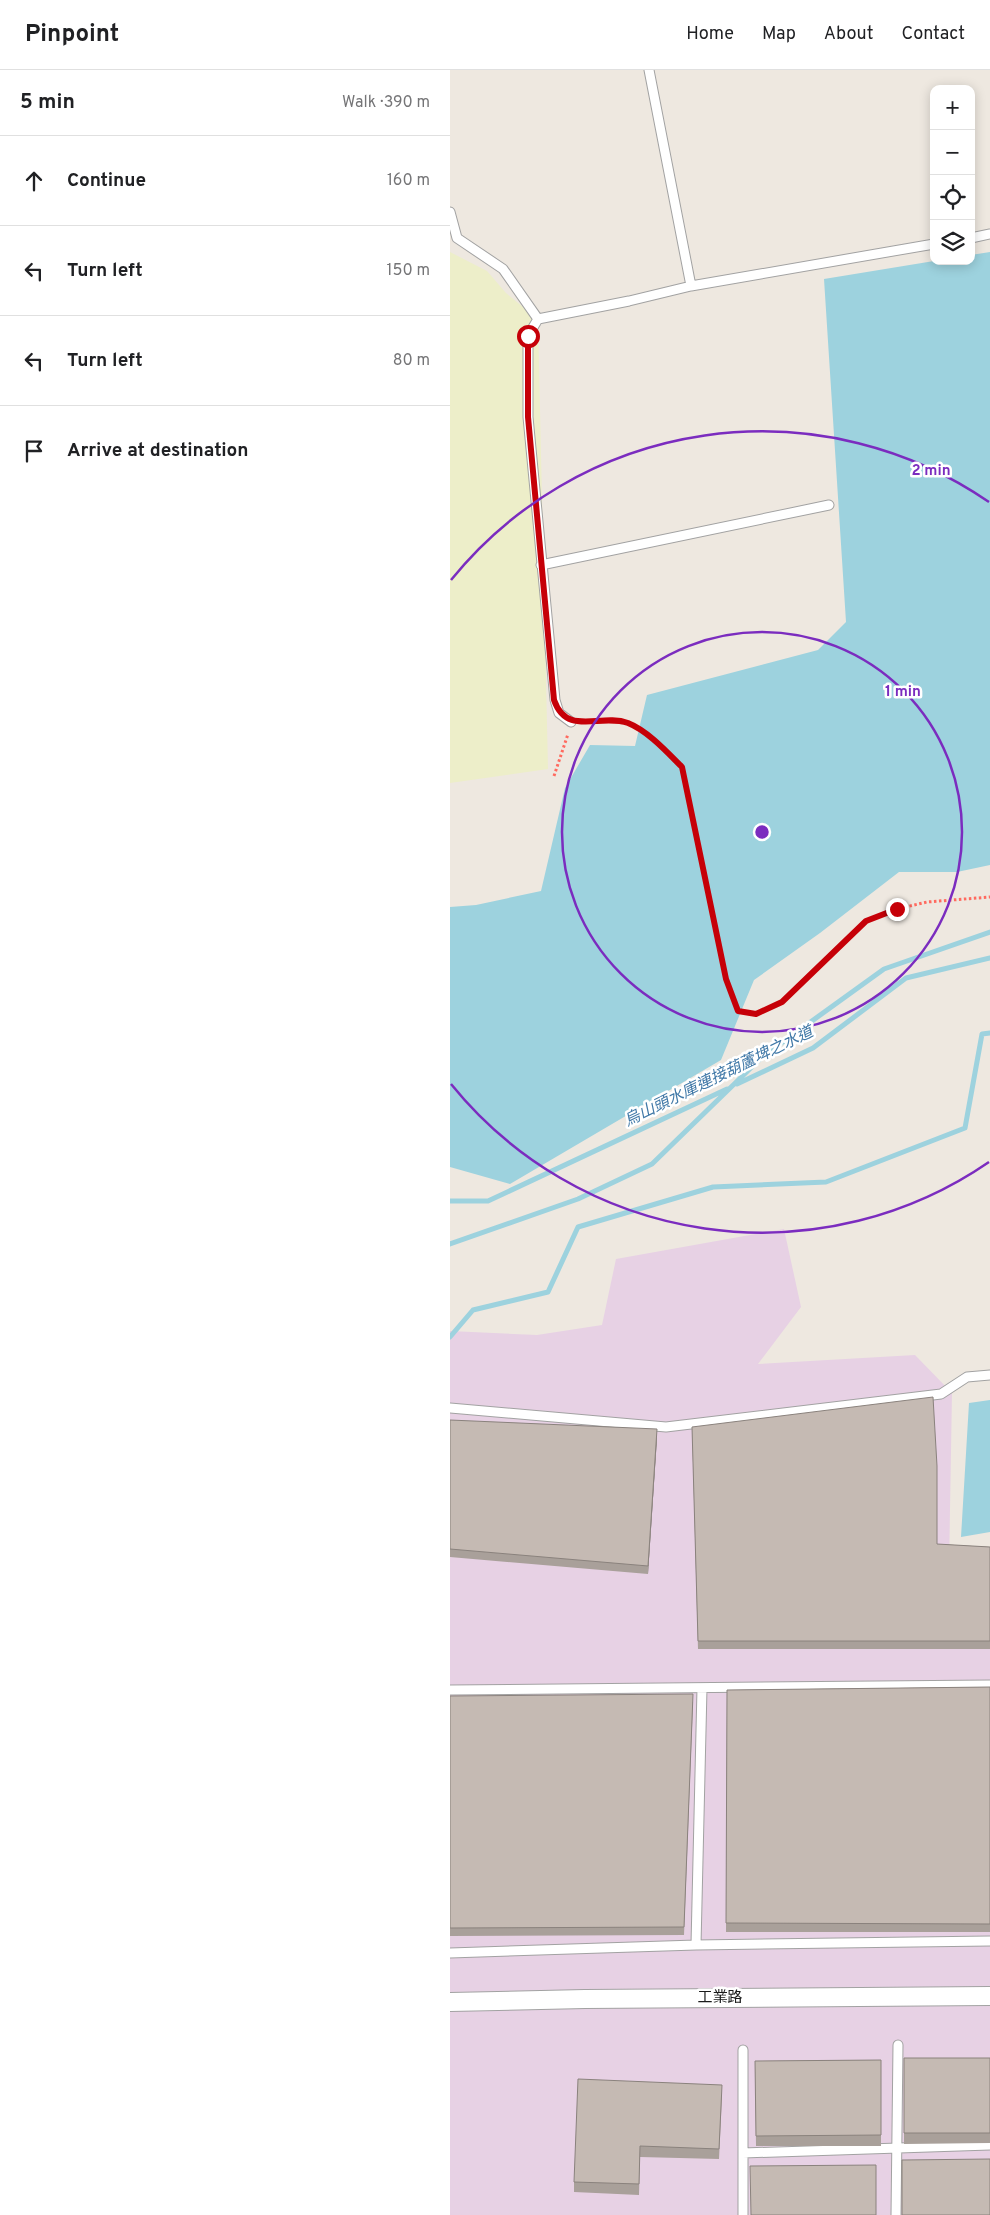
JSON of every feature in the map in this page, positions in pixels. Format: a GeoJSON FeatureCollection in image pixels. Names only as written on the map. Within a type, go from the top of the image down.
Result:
{"type":"FeatureCollection","features":[{"type":"Feature","properties":{"kind":"street","name":"工業路"},"geometry":{"type":"LineString","coordinates":[[450,2002],[990,1996]]}},
{"type":"Feature","properties":{"kind":"lane"},"geometry":{"type":"LineString","coordinates":[[650,70],[691,286]]}},
{"type":"Feature","properties":{"kind":"lane"},"geometry":{"type":"LineString","coordinates":[[450,212],[457,238],[503,269],[538,319]]}},
{"type":"Feature","properties":{"kind":"lane"},"geometry":{"type":"LineString","coordinates":[[975,237],[990,234]]}},
{"type":"Feature","properties":{"kind":"lane"},"geometry":{"type":"LineString","coordinates":[[571,722],[559,713],[554,700],[528,417],[528,336],[538,319],[629,301],[691,286],[930,245]]}},
{"type":"Feature","properties":{"kind":"lane"},"geometry":{"type":"LineString","coordinates":[[541,566],[829,504]]}},
{"type":"Feature","properties":{"kind":"lane"},"geometry":{"type":"LineString","coordinates":[[450,1408],[666,1427],[941,1394],[967,1377],[990,1375]]}},
{"type":"Feature","properties":{"kind":"lane"},"geometry":{"type":"LineString","coordinates":[[450,1690],[990,1685]]}},
{"type":"Feature","properties":{"kind":"lane"},"geometry":{"type":"LineString","coordinates":[[696,1945],[702,1688]]}},
{"type":"Feature","properties":{"kind":"lane"},"geometry":{"type":"LineString","coordinates":[[450,1953],[696,1945],[990,1941]]}},
{"type":"Feature","properties":{"kind":"lane"},"geometry":{"type":"LineString","coordinates":[[896,2215],[898,2045]]}},
{"type":"Feature","properties":{"kind":"lane"},"geometry":{"type":"LineString","coordinates":[[743,2050],[743,2215]]}},
{"type":"Feature","properties":{"kind":"lane"},"geometry":{"type":"LineString","coordinates":[[743,2153],[990,2146]]}},
{"type":"Feature","properties":{"kind":"path"},"geometry":{"type":"LineString","coordinates":[[554,776],[571,722],[601,720],[628,723],[656,742],[682,767],[726,979],[738,1011],[756,1014],[782,1002],[866,921],[897,909],[927,902],[990,897]]}},
{"type":"Feature","properties":{"kind":"shaded area"},"geometry":{"type":"Polygon","coordinates":[[[784,1229],[801,1307],[758,1364],[915,1355],[952,1393],[949,1569],[990,1572],[990,2215],[450,2215],[450,1331],[537,1335],[602,1325],[616,1259],[784,1229]]]}},
{"type":"Feature","properties":{"kind":"green space"},"geometry":{"type":"Polygon","coordinates":[[[450,252],[487,271],[506,293],[538,319],[548,769],[450,783],[450,252]]]}},
{"type":"Feature","properties":{"kind":"water"},"geometry":{"type":"Polygon","coordinates":[[[990,252],[990,865],[957,872],[899,872],[820,933],[754,980],[721,1060],[510,1184],[450,1167],[450,907],[476,905],[541,891],[565,788],[590,745],[635,746],[647,695],[818,650],[846,622],[824,279],[930,262],[930,265],[975,265],[975,254],[990,252]]]}},
{"type":"Feature","properties":{"kind":"water"},"geometry":{"type":"Polygon","coordinates":[[[990,1400],[990,1532],[961,1537],[969,1403],[990,1400]]]}},
{"type":"Feature","properties":{"kind":"building"},"geometry":{"type":"Polygon","coordinates":[[[933,1397],[937,1466],[937,1544],[990,1547],[990,1641],[698,1641],[692,1427],[933,1397]]]}},
{"type":"Feature","properties":{"kind":"building"},"geometry":{"type":"Polygon","coordinates":[[[450,1420],[657,1429],[648,1566],[450,1549],[450,1420]]]}},
{"type":"Feature","properties":{"kind":"building"},"geometry":{"type":"Polygon","coordinates":[[[990,1687],[990,1924],[726,1923],[727,1690],[990,1687]]]}},
{"type":"Feature","properties":{"kind":"building"},"geometry":{"type":"Polygon","coordinates":[[[693,1694],[684,1927],[450,1928],[450,1696],[693,1694]]]}},
{"type":"Feature","properties":{"kind":"building"},"geometry":{"type":"Polygon","coordinates":[[[904,2058],[990,2058],[990,2133],[904,2133],[904,2058]]]}},
{"type":"Feature","properties":{"kind":"building"},"geometry":{"type":"Polygon","coordinates":[[[881,2060],[881,2135],[756,2136],[755,2061],[881,2060]]]}},
{"type":"Feature","properties":{"kind":"building"},"geometry":{"type":"Polygon","coordinates":[[[578,2079],[722,2085],[719,2149],[640,2146],[639,2184],[574,2182],[578,2079]]]}},
{"type":"Feature","properties":{"kind":"building"},"geometry":{"type":"Polygon","coordinates":[[[990,2159],[990,2215],[902,2215],[902,2160],[990,2159]]]}},
{"type":"Feature","properties":{"kind":"building"},"geometry":{"type":"Polygon","coordinates":[[[876,2165],[876,2215],[751,2215],[750,2166],[876,2165]]]}},
{"type":"Feature","properties":{"kind":"waterway"},"geometry":{"type":"LineString","coordinates":[[450,1244],[578,1199],[652,1164],[762,1057],[884,969],[990,932]]}},
{"type":"Feature","properties":{"kind":"waterway","name":"烏山頭水庫連接葫蘆埤之水道"},"geometry":{"type":"LineString","coordinates":[[737,1084],[813,1048],[906,978],[990,958]]}},
{"type":"Feature","properties":{"kind":"waterway","name":"烏山頭水庫連接葫蘆埤之水道"},"geometry":{"type":"LineString","coordinates":[[450,1337],[473,1310],[548,1292],[578,1227],[713,1187],[826,1182],[965,1128],[982,1034],[990,1033]]}},
{"type":"Feature","properties":{"kind":"waterway","name":"烏山頭水庫連接葫蘆埤之水道"},"geometry":{"type":"LineString","coordinates":[[450,1201],[488,1201],[727,1089]]}},
{"type":"Feature","properties":{"kind":"route"},"geometry":{"type":"LineString","coordinates":[[528,336],[528,417],[554,700],[559,713],[571,722],[601,720],[628,723],[656,742],[682,767],[726,979],[738,1011],[756,1014],[782,1002],[866,921],[897,909]]}}]}
